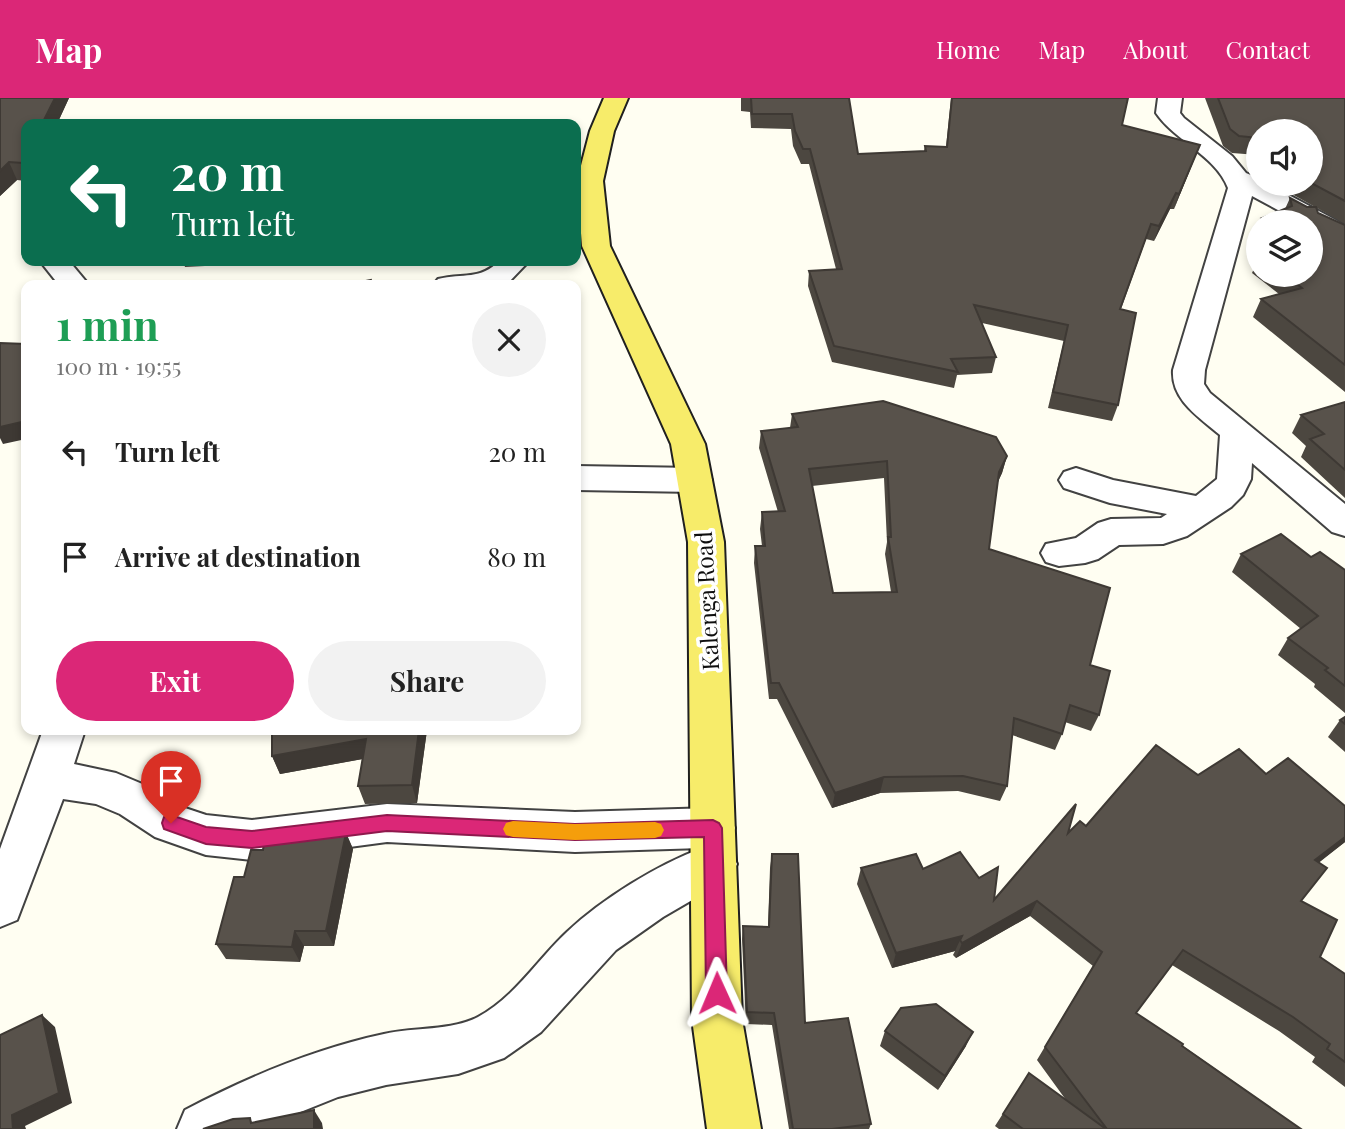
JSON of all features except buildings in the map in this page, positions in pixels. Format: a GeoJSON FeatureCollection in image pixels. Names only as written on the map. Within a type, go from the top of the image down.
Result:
{"type":"FeatureCollection","features":[{"type":"Feature","properties":{"kind":"main road","name":"Kalenga Road"},"geometry":{"type":"LineString","coordinates":[[616,98],[602,131],[590,181],[585,230],[596,246],[688,444],[706,542],[717,1019],[734,1129]]}},
{"type":"Feature","properties":{"kind":"street"},"geometry":{"type":"LineString","coordinates":[[1170,98],[1168,113],[1175,123],[1240,179],[1345,236]]}},
{"type":"Feature","properties":{"kind":"street"},"geometry":{"type":"LineString","coordinates":[[1240,179],[1240,196],[1188,377],[1188,385],[1199,400],[1237,434],[1345,523]]}},
{"type":"Feature","properties":{"kind":"street"},"geometry":{"type":"LineString","coordinates":[[58,266],[70,280]]}},
{"type":"Feature","properties":{"kind":"street"},"geometry":{"type":"LineString","coordinates":[[498,280],[510,266]]}},
{"type":"Feature","properties":{"kind":"street"},"geometry":{"type":"LineString","coordinates":[[1059,553],[1086,550],[1111,532],[1163,531],[1201,509],[1231,487],[1237,464],[1237,434]]}},
{"type":"Feature","properties":{"kind":"street"},"geometry":{"type":"LineString","coordinates":[[581,478],[695,480]]}},
{"type":"Feature","properties":{"kind":"street"},"geometry":{"type":"LineString","coordinates":[[1076,480],[1110,491],[1201,509]]}},
{"type":"Feature","properties":{"kind":"street"},"geometry":{"type":"LineString","coordinates":[[0,905],[62,735]]}},
{"type":"Feature","properties":{"kind":"street"},"geometry":{"type":"LineString","coordinates":[[48,778],[101,786],[136,801],[171,823],[206,835],[252,840],[387,823],[575,832],[713,846]]}},
{"type":"Feature","properties":{"kind":"street"},"geometry":{"type":"LineString","coordinates":[[204,1129],[248,1104],[319,1076],[390,1058],[462,1048],[499,1034],[548,989],[583,949],[621,915],[713,846]]}},
{"type":"Feature","properties":{"kind":"slow traffic"},"geometry":{"type":"LineString","coordinates":[[513,829],[575,832],[655,830]]}},
{"type":"Feature","properties":{"kind":"route"},"geometry":{"type":"LineString","coordinates":[[171,823],[206,835],[252,840],[387,823],[575,832],[713,828],[717,993]]}}]}
